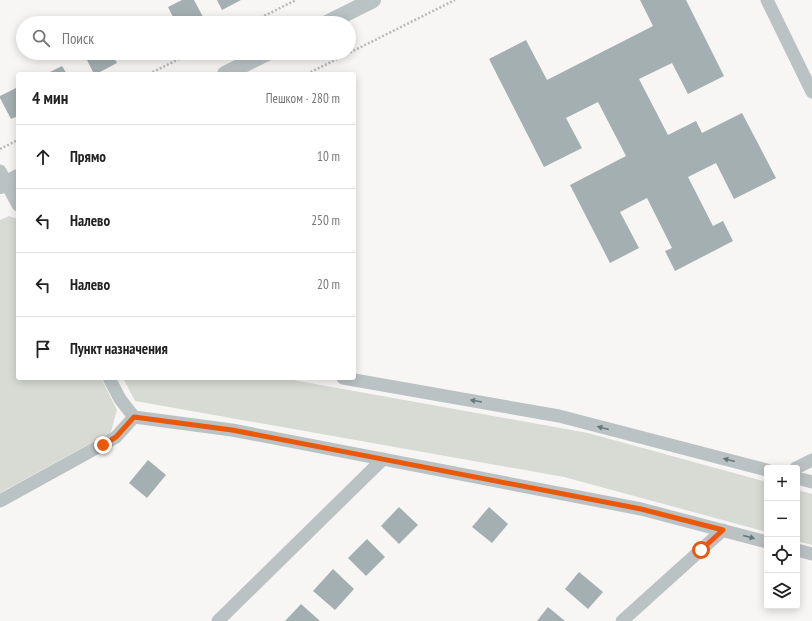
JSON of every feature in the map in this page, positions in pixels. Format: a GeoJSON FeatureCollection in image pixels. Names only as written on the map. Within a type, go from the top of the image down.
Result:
{"type":"FeatureCollection","features":[{"type":"Feature","properties":{"kind":"street"},"geometry":{"type":"LineString","coordinates":[[341,16],[373,0]]}},
{"type":"Feature","properties":{"kind":"street"},"geometry":{"type":"LineString","coordinates":[[767,0],[812,92]]}},
{"type":"Feature","properties":{"kind":"street"},"geometry":{"type":"LineString","coordinates":[[229,72],[253,60]]}},
{"type":"Feature","properties":{"kind":"street"},"geometry":{"type":"LineString","coordinates":[[6,180],[16,201]]}},
{"type":"Feature","properties":{"kind":"street"},"geometry":{"type":"LineString","coordinates":[[110,380],[120,399],[134,417],[232,430],[641,509],[764,541]]}},
{"type":"Feature","properties":{"kind":"street"},"geometry":{"type":"LineString","coordinates":[[354,380],[559,416],[764,469]]}},
{"type":"Feature","properties":{"kind":"street"},"geometry":{"type":"LineString","coordinates":[[0,501],[116,437],[134,417]]}},
{"type":"Feature","properties":{"kind":"street"},"geometry":{"type":"LineString","coordinates":[[218,621],[383,459]]}},
{"type":"Feature","properties":{"kind":"street"},"geometry":{"type":"LineString","coordinates":[[800,466],[812,460]]}},
{"type":"Feature","properties":{"kind":"street"},"geometry":{"type":"LineString","coordinates":[[800,479],[812,482]]}},
{"type":"Feature","properties":{"kind":"street"},"geometry":{"type":"LineString","coordinates":[[622,621],[723,530]]}},
{"type":"Feature","properties":{"kind":"street"},"geometry":{"type":"LineString","coordinates":[[800,551],[812,554]]}},
{"type":"Feature","properties":{"kind":"path"},"geometry":{"type":"LineString","coordinates":[[264,16],[296,0]]}},
{"type":"Feature","properties":{"kind":"path"},"geometry":{"type":"LineString","coordinates":[[356,50],[455,0]]}},
{"type":"Feature","properties":{"kind":"path"},"geometry":{"type":"LineString","coordinates":[[153,72],[177,60]]}},
{"type":"Feature","properties":{"kind":"path"},"geometry":{"type":"LineString","coordinates":[[311,72],[335,60]]}},
{"type":"Feature","properties":{"kind":"path"},"geometry":{"type":"LineString","coordinates":[[0,149],[16,141]]}},
{"type":"Feature","properties":{"kind":"shaded area"},"geometry":{"type":"Polygon","coordinates":[[[9,216],[16,218],[16,380],[102,380],[117,410],[111,432],[0,493],[0,220],[9,216]]]}},
{"type":"Feature","properties":{"kind":"shaded area"},"geometry":{"type":"Polygon","coordinates":[[[124,380],[293,380],[588,433],[764,481],[764,531],[564,477],[135,401],[124,380]]]}},
{"type":"Feature","properties":{"kind":"shaded area"},"geometry":{"type":"Polygon","coordinates":[[[800,491],[812,494],[812,545],[800,542],[800,491]]]}},
{"type":"Feature","properties":{"kind":"building"},"geometry":{"type":"Polygon","coordinates":[[[182,0],[194,0],[202,16],[172,16],[168,7],[182,0]]]}},
{"type":"Feature","properties":{"kind":"building"},"geometry":{"type":"Polygon","coordinates":[[[217,0],[241,0],[222,10],[217,0]]]}},
{"type":"Feature","properties":{"kind":"building"},"geometry":{"type":"Polygon","coordinates":[[[640,0],[686,0],[724,76],[688,94],[672,63],[639,79],[668,135],[696,121],[702,133],[742,113],[776,178],[734,199],[716,163],[688,177],[713,226],[723,221],[733,241],[675,271],[665,251],[672,248],[647,198],[620,212],[639,248],[610,263],[570,185],[626,156],[598,102],[566,118],[582,148],[544,167],[489,59],[526,40],[547,80],[653,26],[640,0]]]}},
{"type":"Feature","properties":{"kind":"building"},"geometry":{"type":"Polygon","coordinates":[[[87,60],[116,60],[117,63],[100,72],[93,72],[87,60]]]}},
{"type":"Feature","properties":{"kind":"building"},"geometry":{"type":"Polygon","coordinates":[[[62,66],[66,72],[50,72],[62,66]]]}},
{"type":"Feature","properties":{"kind":"building"},"geometry":{"type":"Polygon","coordinates":[[[16,88],[16,117],[11,119],[0,96],[16,88]]]}},
{"type":"Feature","properties":{"kind":"building"},"geometry":{"type":"Polygon","coordinates":[[[148,460],[166,475],[147,498],[129,483],[148,460]]]}},
{"type":"Feature","properties":{"kind":"building"},"geometry":{"type":"Polygon","coordinates":[[[399,507],[418,525],[399,544],[381,526],[399,507]]]}},
{"type":"Feature","properties":{"kind":"building"},"geometry":{"type":"Polygon","coordinates":[[[489,507],[508,524],[492,543],[472,527],[489,507]]]}},
{"type":"Feature","properties":{"kind":"building"},"geometry":{"type":"Polygon","coordinates":[[[367,539],[385,557],[366,576],[348,558],[367,539]]]}},
{"type":"Feature","properties":{"kind":"building"},"geometry":{"type":"Polygon","coordinates":[[[333,569],[354,589],[335,610],[313,591],[333,569]]]}},
{"type":"Feature","properties":{"kind":"building"},"geometry":{"type":"Polygon","coordinates":[[[579,572],[603,592],[588,609],[565,589],[579,572]]]}},
{"type":"Feature","properties":{"kind":"building"},"geometry":{"type":"Polygon","coordinates":[[[301,604],[320,621],[285,621],[301,604]]]}},
{"type":"Feature","properties":{"kind":"building"},"geometry":{"type":"Polygon","coordinates":[[[548,607],[565,621],[537,621],[548,607]]]}},
{"type":"Feature","properties":{"kind":"route"},"geometry":{"type":"LineString","coordinates":[[103,445],[116,437],[134,417],[232,430],[641,509],[723,530],[701,550]]}}]}
